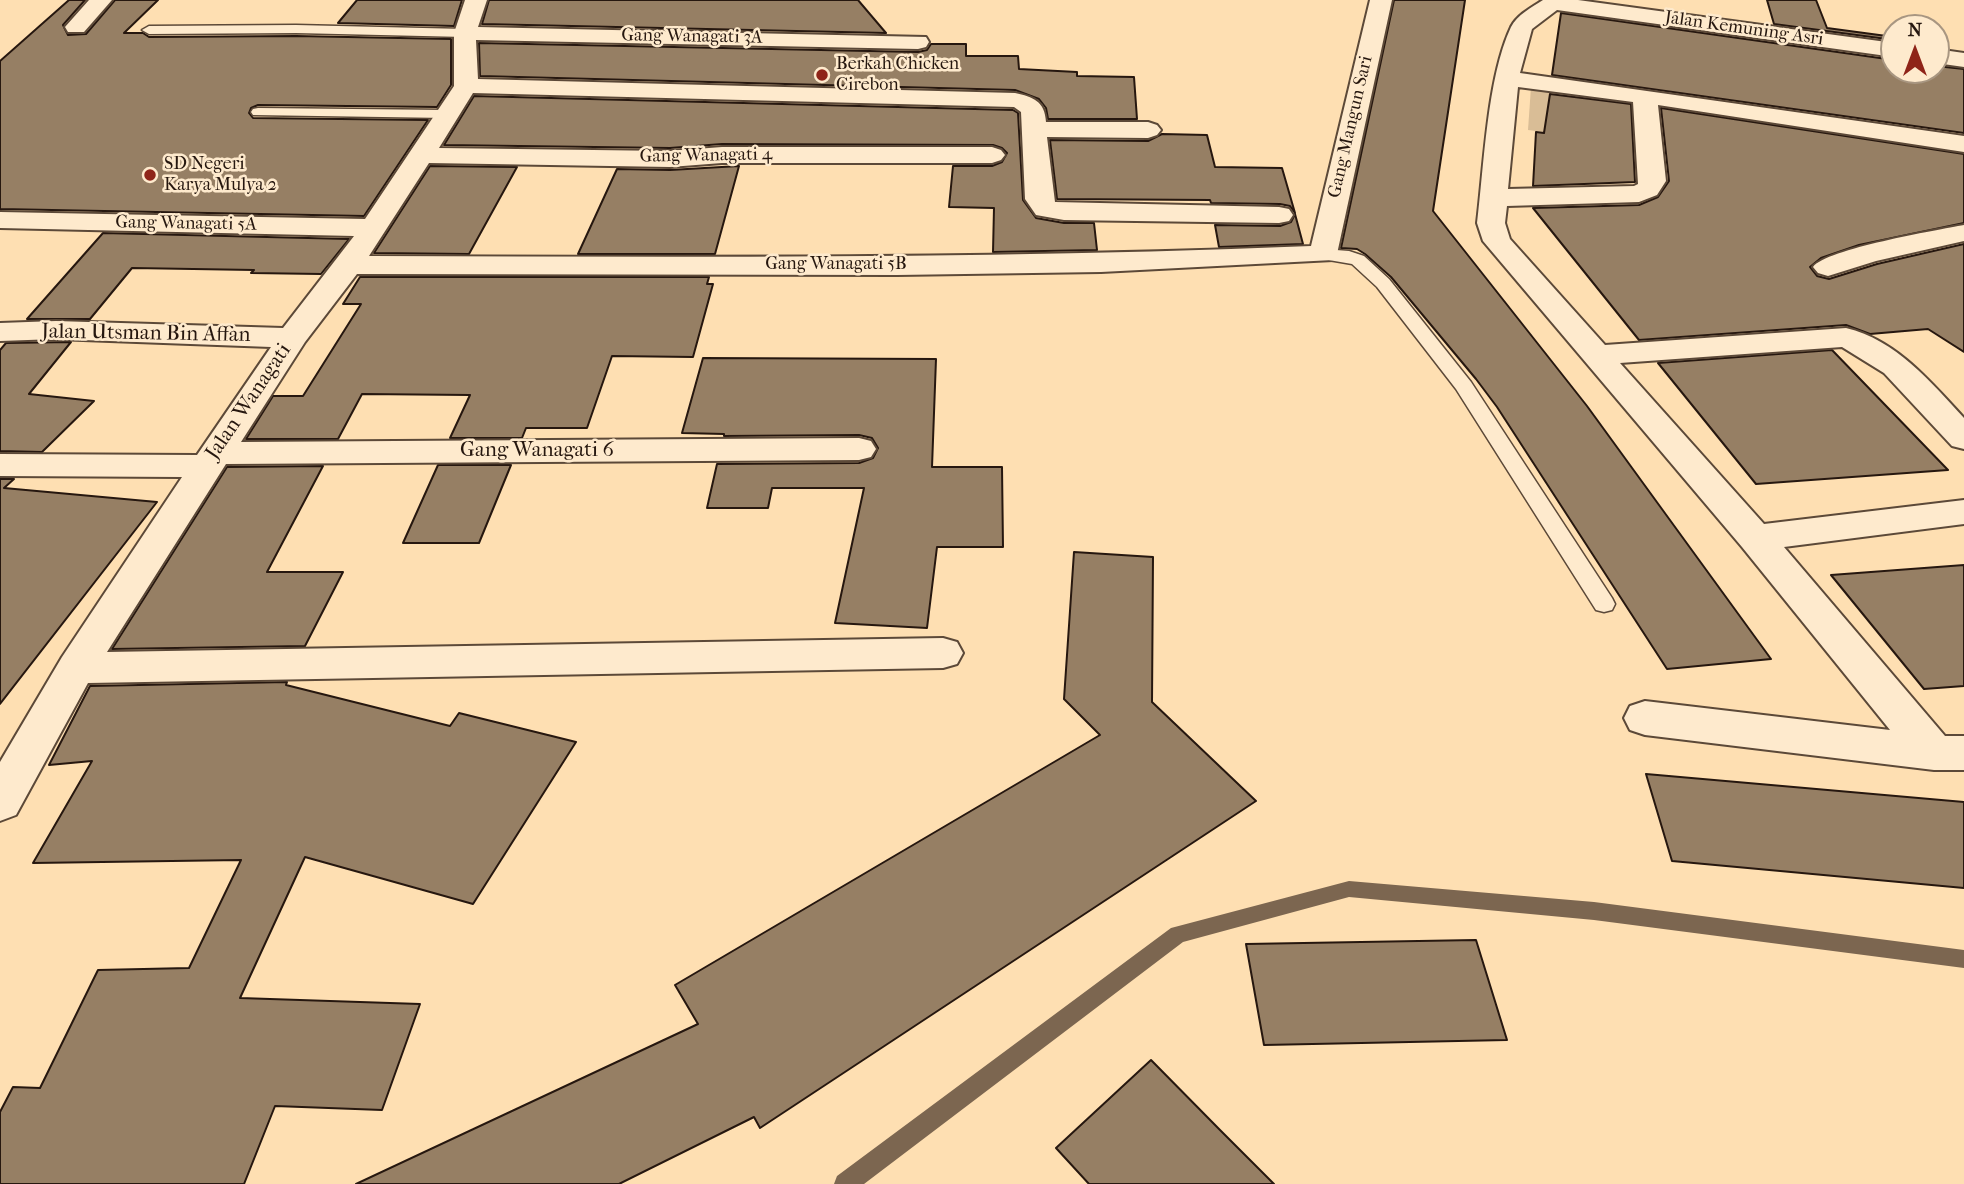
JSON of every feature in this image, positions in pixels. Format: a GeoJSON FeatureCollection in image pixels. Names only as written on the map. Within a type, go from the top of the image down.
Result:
{"type":"FeatureCollection","features":[{"type":"Feature","properties":{"kind":"street"},"geometry":{"type":"LineString","coordinates":[[76,27],[101,0]]}},
{"type":"Feature","properties":{"kind":"street"},"geometry":{"type":"LineString","coordinates":[[476,0],[466,33],[466,86],[1015,100],[1026,103],[1032,110],[1039,199],[1046,209],[1064,212],[1279,215]]}},
{"type":"Feature","properties":{"kind":"street"},"geometry":{"type":"LineString","coordinates":[[1355,0],[1381,2]]}},
{"type":"Feature","properties":{"kind":"street"},"geometry":{"type":"LineString","coordinates":[[1555,1],[1522,27],[1507,78],[1491,223],[1497,241],[1755,538],[1949,753]]}},
{"type":"Feature","properties":{"kind":"street","name":"Jalan Kemuning Asri"},"geometry":{"type":"LineString","coordinates":[[1555,1],[1880,48]]}},
{"type":"Feature","properties":{"kind":"street","name":"Gang Mangun Sari"},"geometry":{"type":"LineString","coordinates":[[1323,254],[1381,2]]}},
{"type":"Feature","properties":{"kind":"street","name":"Gang Wanagati 3A"},"geometry":{"type":"LineString","coordinates":[[466,33],[918,42]]}},
{"type":"Feature","properties":{"kind":"street"},"geometry":{"type":"LineString","coordinates":[[1507,78],[1964,144]]}},
{"type":"Feature","properties":{"kind":"street","name":"Jalan Wanagati"},"geometry":{"type":"LineString","coordinates":[[0,802],[17,744],[76,668],[292,338],[349,265],[466,86]]}},
{"type":"Feature","properties":{"kind":"street"},"geometry":{"type":"LineString","coordinates":[[1493,198],[1639,194],[1647,189],[1653,181],[1645,96]]}},
{"type":"Feature","properties":{"kind":"street"},"geometry":{"type":"LineString","coordinates":[[1034,129],[1148,130]]}},
{"type":"Feature","properties":{"kind":"street","name":"Gang Wanagati 4"},"geometry":{"type":"LineString","coordinates":[[420,155],[670,159],[722,155],[992,155]]}},
{"type":"Feature","properties":{"kind":"street","name":"Gang Wanagati 5A"},"geometry":{"type":"LineString","coordinates":[[0,220],[373,228]]}},
{"type":"Feature","properties":{"kind":"street"},"geometry":{"type":"LineString","coordinates":[[1828,267],[1869,254],[1964,233]]}},
{"type":"Feature","properties":{"kind":"street","name":"Gang Wanagati 5B"},"geometry":{"type":"LineString","coordinates":[[349,265],[897,266],[1101,263],[1323,254]]}},
{"type":"Feature","properties":{"kind":"street","name":"Jalan Utsman Bin Affan"},"geometry":{"type":"LineString","coordinates":[[0,332],[57,330],[292,338]]}},
{"type":"Feature","properties":{"kind":"street"},"geometry":{"type":"LineString","coordinates":[[1595,355],[1846,337],[1864,343],[1885,356],[1964,438]]}},
{"type":"Feature","properties":{"kind":"street","name":"Gang Wanagati 6"},"geometry":{"type":"LineString","coordinates":[[0,465],[859,449]]}},
{"type":"Feature","properties":{"kind":"street"},"geometry":{"type":"LineString","coordinates":[[1755,538],[1964,512]]}},
{"type":"Feature","properties":{"kind":"street"},"geometry":{"type":"LineString","coordinates":[[76,668],[943,653]]}},
{"type":"Feature","properties":{"kind":"street"},"geometry":{"type":"LineString","coordinates":[[1645,718],[1949,753]]}},
{"type":"Feature","properties":{"kind":"lane"},"geometry":{"type":"LineString","coordinates":[[149,30],[272,29],[466,33]]}},
{"type":"Feature","properties":{"kind":"lane"},"geometry":{"type":"LineString","coordinates":[[258,111],[447,114]]}},
{"type":"Feature","properties":{"kind":"lane"},"geometry":{"type":"LineString","coordinates":[[1323,254],[1349,256],[1358,260],[1383,283],[1464,386],[1604,604]]}},
{"type":"Feature","properties":{"kind":"shaded area"},"geometry":{"type":"Polygon","coordinates":[[[1531,87],[1612,98],[1613,141],[1528,130],[1531,87]]]}},
{"type":"Feature","properties":{"kind":"building"},"geometry":{"type":"Polygon","coordinates":[[[69,0],[85,0],[63,25],[68,35],[86,34],[115,0],[158,0],[124,33],[143,33],[149,37],[451,39],[451,85],[437,107],[258,105],[251,108],[249,113],[253,118],[428,120],[364,216],[0,209],[0,61],[69,0]]]}},
{"type":"Feature","properties":{"kind":"building"},"geometry":{"type":"Polygon","coordinates":[[[357,0],[462,0],[454,26],[338,23],[357,0]]]}},
{"type":"Feature","properties":{"kind":"building"},"geometry":{"type":"Polygon","coordinates":[[[489,0],[858,0],[886,33],[482,24],[489,0]]]}},
{"type":"Feature","properties":{"kind":"building"},"geometry":{"type":"Polygon","coordinates":[[[1394,0],[1465,0],[1433,211],[1587,406],[1771,659],[1667,669],[1497,407],[1476,379],[1391,277],[1357,249],[1341,248],[1394,0]]]}},
{"type":"Feature","properties":{"kind":"building"},"geometry":{"type":"Polygon","coordinates":[[[1767,0],[1816,0],[1827,28],[1880,35],[1880,38],[1774,24],[1767,0]]]}},
{"type":"Feature","properties":{"kind":"building"},"geometry":{"type":"Polygon","coordinates":[[[1561,13],[1880,58],[1880,84],[1950,84],[1950,68],[1964,69],[1964,133],[1552,75],[1561,13]]]}},
{"type":"Feature","properties":{"kind":"building"},"geometry":{"type":"Polygon","coordinates":[[[479,43],[918,52],[927,50],[931,44],[966,44],[966,56],[1018,56],[1019,69],[1077,72],[1077,76],[1134,77],[1137,119],[1048,119],[1046,108],[1039,99],[1015,90],[480,76],[479,43]]]}},
{"type":"Feature","properties":{"kind":"building"},"geometry":{"type":"Polygon","coordinates":[[[1550,94],[1631,104],[1635,182],[1533,186],[1536,132],[1544,133],[1550,94]]]}},
{"type":"Feature","properties":{"kind":"building"},"geometry":{"type":"Polygon","coordinates":[[[474,96],[1013,110],[1018,113],[1023,200],[1036,218],[1064,223],[1094,223],[1097,250],[993,252],[994,208],[949,207],[953,166],[992,166],[1002,162],[1007,153],[993,145],[722,144],[670,148],[444,145],[474,96]]]}},
{"type":"Feature","properties":{"kind":"building"},"geometry":{"type":"Polygon","coordinates":[[[1661,108],[1964,154],[1964,223],[1859,245],[1821,258],[1810,267],[1817,276],[1829,279],[1877,264],[1964,244],[1964,352],[1928,329],[1870,334],[1846,325],[1639,340],[1533,208],[1639,205],[1658,197],[1669,181],[1661,108]]]}},
{"type":"Feature","properties":{"kind":"building"},"geometry":{"type":"Polygon","coordinates":[[[1162,134],[1207,135],[1215,167],[1282,168],[1295,213],[1290,206],[1280,204],[1211,203],[1210,200],[1057,199],[1050,140],[1148,141],[1162,134]]]}},
{"type":"Feature","properties":{"kind":"building"},"geometry":{"type":"Polygon","coordinates":[[[430,166],[517,167],[469,254],[374,253],[430,166]]]}},
{"type":"Feature","properties":{"kind":"building"},"geometry":{"type":"Polygon","coordinates":[[[739,166],[715,254],[578,254],[617,169],[670,170],[739,166]]]}},
{"type":"Feature","properties":{"kind":"building"},"geometry":{"type":"Polygon","coordinates":[[[1295,214],[1303,244],[1219,247],[1215,225],[1280,226],[1291,222],[1295,214]]]}},
{"type":"Feature","properties":{"kind":"building"},"geometry":{"type":"Polygon","coordinates":[[[103,233],[349,239],[321,274],[132,268],[90,319],[27,319],[103,233]]]}},
{"type":"Feature","properties":{"kind":"building"},"geometry":{"type":"Polygon","coordinates":[[[360,277],[709,277],[707,284],[713,284],[693,357],[612,356],[587,428],[526,428],[522,438],[450,438],[470,395],[362,394],[338,439],[246,439],[273,396],[303,396],[361,304],[343,304],[360,277]]]}},
{"type":"Feature","properties":{"kind":"building"},"geometry":{"type":"Polygon","coordinates":[[[71,342],[29,394],[94,401],[42,452],[0,451],[0,350],[6,343],[71,342]]]}},
{"type":"Feature","properties":{"kind":"building"},"geometry":{"type":"Polygon","coordinates":[[[1832,350],[1948,470],[1756,484],[1658,363],[1832,350]]]}},
{"type":"Feature","properties":{"kind":"building"},"geometry":{"type":"Polygon","coordinates":[[[703,358],[936,359],[932,467],[1002,467],[1003,547],[937,547],[927,628],[835,623],[864,488],[772,488],[768,508],[707,508],[717,464],[859,463],[873,458],[878,448],[872,438],[859,435],[724,436],[682,433],[703,358]]]}},
{"type":"Feature","properties":{"kind":"building"},"geometry":{"type":"Polygon","coordinates":[[[438,465],[511,465],[479,543],[403,543],[438,465]]]}},
{"type":"Feature","properties":{"kind":"building"},"geometry":{"type":"Polygon","coordinates":[[[323,466],[267,572],[343,572],[305,646],[112,649],[227,467],[323,466]]]}},
{"type":"Feature","properties":{"kind":"building"},"geometry":{"type":"Polygon","coordinates":[[[0,479],[14,479],[4,488],[157,502],[0,704],[0,479]]]}},
{"type":"Feature","properties":{"kind":"building"},"geometry":{"type":"Polygon","coordinates":[[[1074,552],[1153,557],[1152,702],[1256,801],[760,1128],[754,1117],[619,1184],[356,1184],[698,1024],[675,985],[1100,735],[1064,699],[1074,552]]]}},
{"type":"Feature","properties":{"kind":"building"},"geometry":{"type":"Polygon","coordinates":[[[1964,565],[1964,686],[1924,689],[1831,575],[1964,565]]]}},
{"type":"Feature","properties":{"kind":"building"},"geometry":{"type":"Polygon","coordinates":[[[287,682],[286,685],[450,726],[459,713],[576,742],[473,904],[305,857],[240,998],[420,1004],[382,1110],[275,1106],[244,1184],[0,1184],[0,1112],[13,1087],[40,1088],[98,970],[189,968],[241,860],[33,863],[92,761],[49,765],[90,686],[287,682]]]}},
{"type":"Feature","properties":{"kind":"building"},"geometry":{"type":"Polygon","coordinates":[[[1646,774],[1964,802],[1964,888],[1672,861],[1646,774]]]}},
{"type":"Feature","properties":{"kind":"building"},"geometry":{"type":"Polygon","coordinates":[[[1476,940],[1507,1040],[1264,1045],[1246,944],[1476,940]]]}},
{"type":"Feature","properties":{"kind":"building"},"geometry":{"type":"Polygon","coordinates":[[[1151,1060],[1274,1184],[1089,1184],[1056,1148],[1151,1060]]]}},
{"type":"Feature","properties":{"kind":"waterway"},"geometry":{"type":"LineString","coordinates":[[845,1184],[1178,934],[1349,889],[1594,911],[1964,959]]}},
{"type":"Feature","properties":{"kind":"place","name":"Berkah Chicken Cirebon"},"geometry":{"type":"Point","coordinates":[822,75]}},
{"type":"Feature","properties":{"kind":"place","name":"SD Negeri Karya Mulya 2"},"geometry":{"type":"Point","coordinates":[150,175]}}]}
